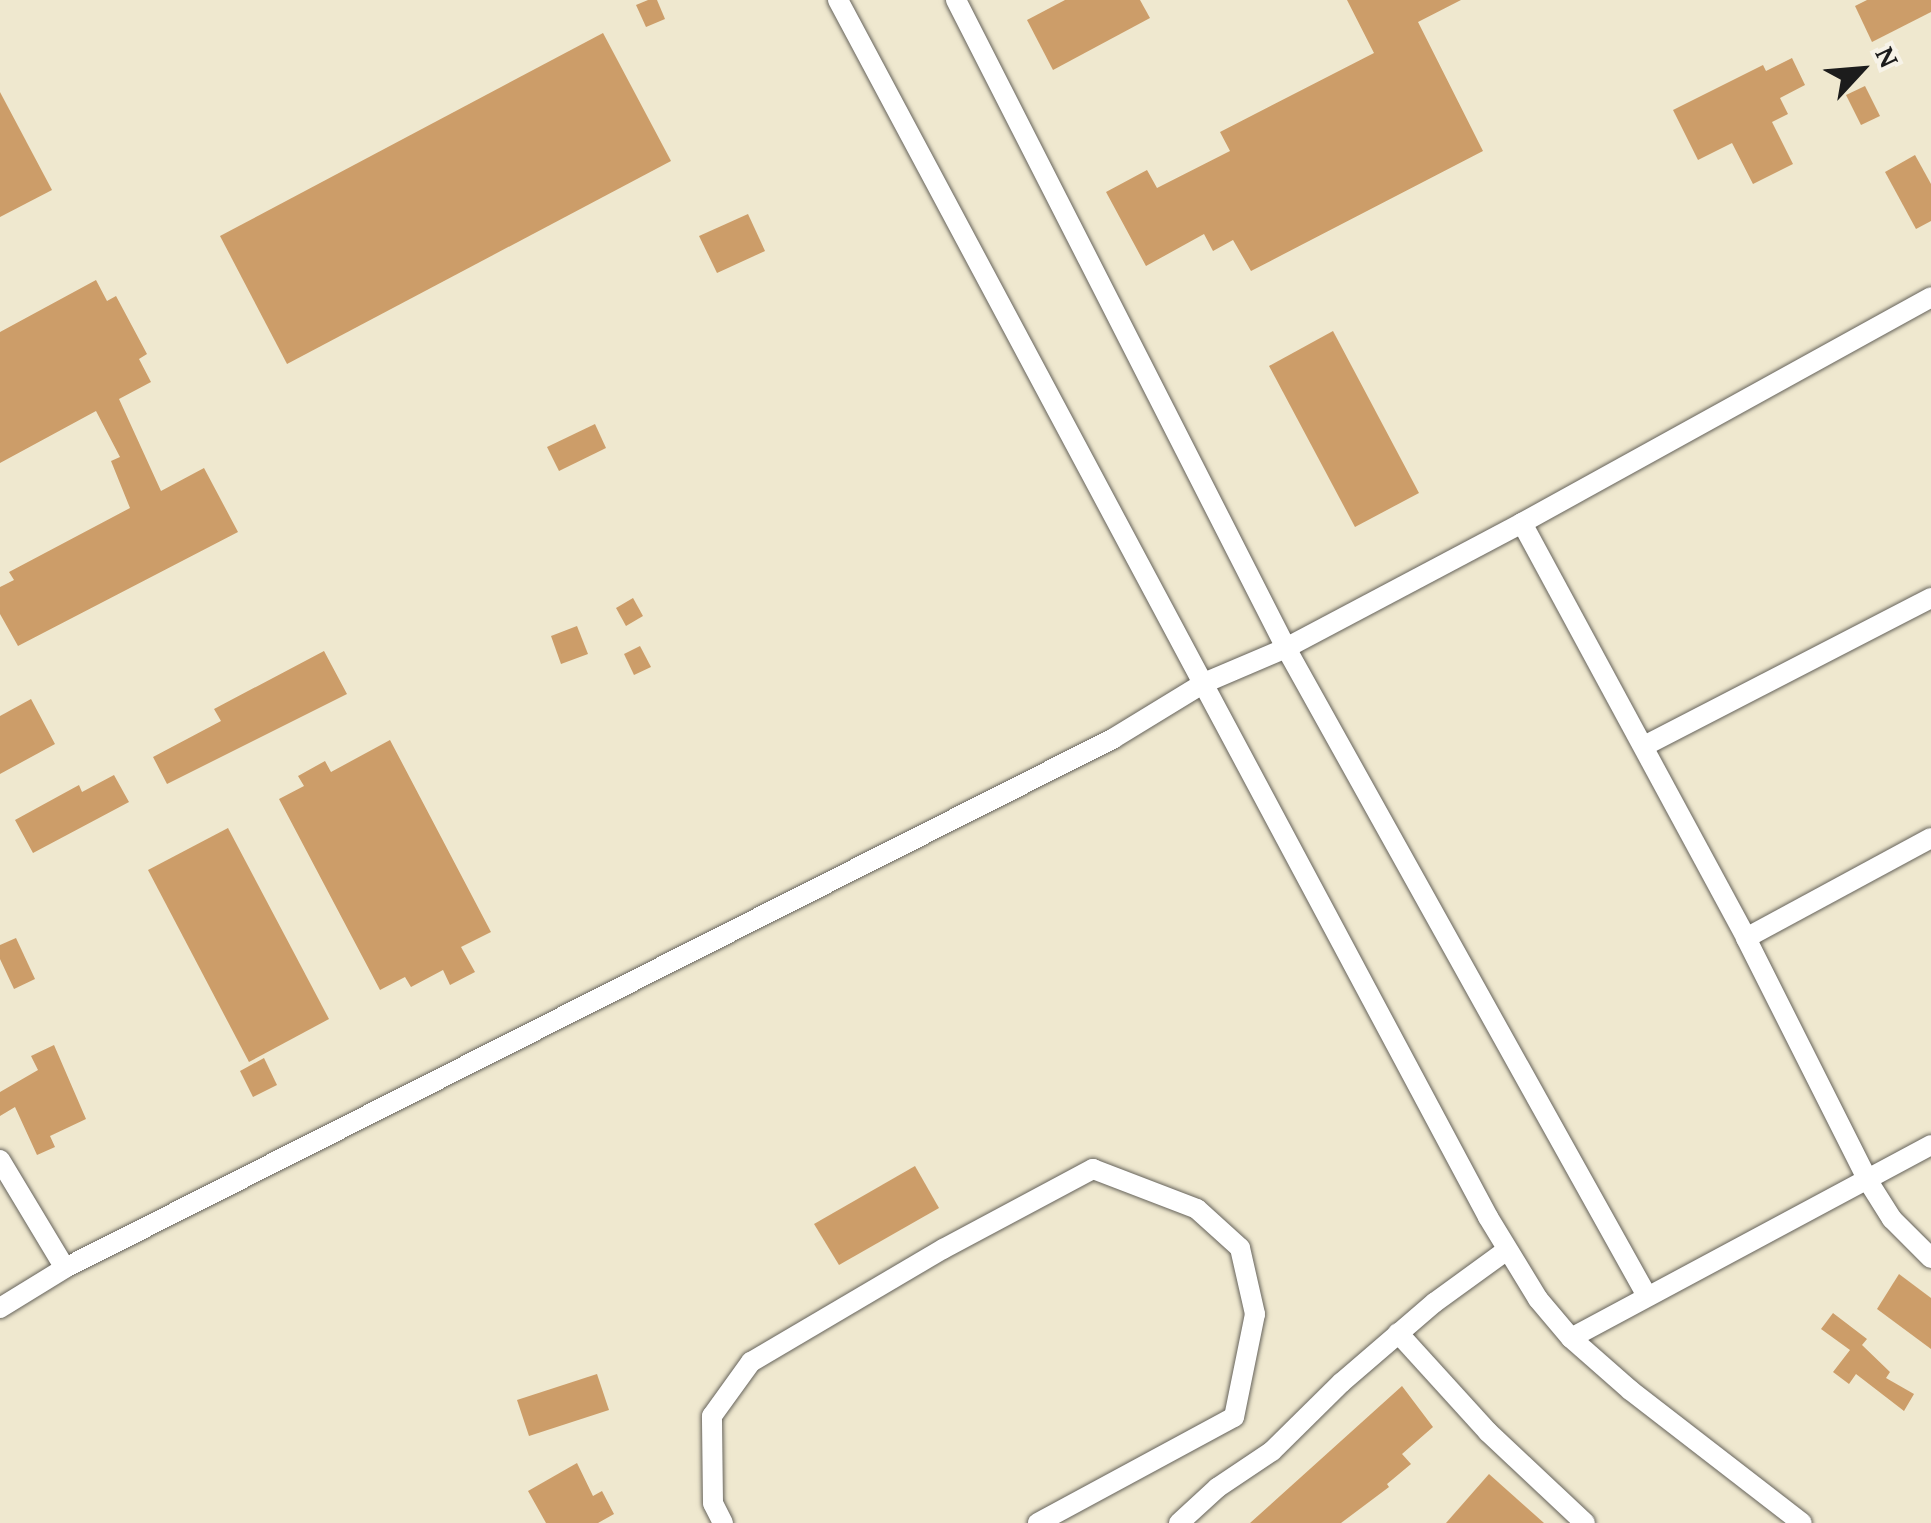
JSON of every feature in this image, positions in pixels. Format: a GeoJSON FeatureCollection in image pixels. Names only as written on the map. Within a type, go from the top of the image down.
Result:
{"type":"FeatureCollection","features":[{"type":"Feature","properties":{"kind":"street"},"geometry":{"type":"LineString","coordinates":[[838,0],[1507,1250],[1538,1299],[1571,1338],[1630,1390],[1802,1523]]}},
{"type":"Feature","properties":{"kind":"street"},"geometry":{"type":"LineString","coordinates":[[956,0],[1286,648],[1647,1296]]}},
{"type":"Feature","properties":{"kind":"street"},"geometry":{"type":"LineString","coordinates":[[0,1308],[65,1268],[1114,738],[1204,683],[1286,648],[1522,523],[1931,297]]}},
{"type":"Feature","properties":{"kind":"street"},"geometry":{"type":"LineString","coordinates":[[1522,523],[1746,938],[1868,1180],[1892,1219],[1931,1258]]}},
{"type":"Feature","properties":{"kind":"street"},"geometry":{"type":"LineString","coordinates":[[1644,746],[1931,598]]}},
{"type":"Feature","properties":{"kind":"street"},"geometry":{"type":"LineString","coordinates":[[1746,938],[1931,838]]}},
{"type":"Feature","properties":{"kind":"street"},"geometry":{"type":"LineString","coordinates":[[1571,1338],[1931,1145]]}},
{"type":"Feature","properties":{"kind":"street"},"geometry":{"type":"LineString","coordinates":[[0,1160],[65,1268]]}},
{"type":"Feature","properties":{"kind":"street"},"geometry":{"type":"LineString","coordinates":[[723,1523],[713,1503],[712,1416],[751,1362],[943,1249],[1093,1169],[1197,1209],[1240,1248],[1255,1314],[1234,1417],[1038,1523]]}},
{"type":"Feature","properties":{"kind":"street"},"geometry":{"type":"LineString","coordinates":[[1179,1523],[1217,1488],[1272,1451],[1398,1333],[1507,1250]]}},
{"type":"Feature","properties":{"kind":"street"},"geometry":{"type":"LineString","coordinates":[[1398,1333],[1488,1432],[1585,1523]]}},
{"type":"Feature","properties":{"kind":"building"},"geometry":{"type":"Polygon","coordinates":[[[657,0],[665,19],[646,27],[636,5],[657,0]]]}},
{"type":"Feature","properties":{"kind":"building"},"geometry":{"type":"Polygon","coordinates":[[[1065,0],[1140,0],[1150,18],[1053,70],[1027,20],[1065,0]]]}},
{"type":"Feature","properties":{"kind":"building"},"geometry":{"type":"Polygon","coordinates":[[[1347,0],[1461,0],[1418,22],[1483,151],[1251,271],[1233,240],[1213,251],[1204,234],[1146,266],[1106,192],[1147,170],[1157,188],[1230,151],[1220,132],[1374,53],[1347,0]]]}},
{"type":"Feature","properties":{"kind":"building"},"geometry":{"type":"Polygon","coordinates":[[[1867,0],[1931,0],[1931,12],[1872,42],[1855,6],[1867,0]]]}},
{"type":"Feature","properties":{"kind":"building"},"geometry":{"type":"Polygon","coordinates":[[[603,33],[671,161],[287,364],[220,236],[603,33]]]}},
{"type":"Feature","properties":{"kind":"building"},"geometry":{"type":"Polygon","coordinates":[[[1792,58],[1805,85],[1780,98],[1788,114],[1772,122],[1793,164],[1753,184],[1732,143],[1698,160],[1673,110],[1763,65],[1766,71],[1792,58]]]}},
{"type":"Feature","properties":{"kind":"building"},"geometry":{"type":"Polygon","coordinates":[[[1865,86],[1880,116],[1861,125],[1846,95],[1865,86]]]}},
{"type":"Feature","properties":{"kind":"building"},"geometry":{"type":"Polygon","coordinates":[[[0,92],[52,190],[0,217],[0,92]]]}},
{"type":"Feature","properties":{"kind":"building"},"geometry":{"type":"Polygon","coordinates":[[[1915,155],[1931,184],[1931,221],[1916,229],[1885,172],[1915,155]]]}},
{"type":"Feature","properties":{"kind":"building"},"geometry":{"type":"Polygon","coordinates":[[[748,214],[765,251],[717,273],[699,236],[748,214]]]}},
{"type":"Feature","properties":{"kind":"building"},"geometry":{"type":"Polygon","coordinates":[[[96,280],[107,301],[116,296],[147,354],[139,359],[151,382],[119,399],[161,491],[204,468],[238,532],[18,646],[0,614],[0,587],[14,580],[9,572],[130,508],[111,461],[120,457],[96,411],[0,463],[0,332],[96,280]]]}},
{"type":"Feature","properties":{"kind":"building"},"geometry":{"type":"Polygon","coordinates":[[[1333,331],[1419,493],[1355,527],[1269,366],[1333,331]]]}},
{"type":"Feature","properties":{"kind":"building"},"geometry":{"type":"Polygon","coordinates":[[[595,424],[606,448],[559,471],[547,447],[595,424]]]}},
{"type":"Feature","properties":{"kind":"building"},"geometry":{"type":"Polygon","coordinates":[[[633,598],[643,616],[626,626],[616,608],[633,598]]]}},
{"type":"Feature","properties":{"kind":"building"},"geometry":{"type":"Polygon","coordinates":[[[577,626],[588,654],[561,664],[551,636],[577,626]]]}},
{"type":"Feature","properties":{"kind":"building"},"geometry":{"type":"Polygon","coordinates":[[[640,646],[651,667],[634,675],[624,654],[640,646]]]}},
{"type":"Feature","properties":{"kind":"building"},"geometry":{"type":"Polygon","coordinates":[[[324,651],[347,694],[167,784],[153,757],[221,721],[214,709],[324,651]]]}},
{"type":"Feature","properties":{"kind":"building"},"geometry":{"type":"Polygon","coordinates":[[[31,699],[55,744],[0,774],[0,716],[31,699]]]}},
{"type":"Feature","properties":{"kind":"building"},"geometry":{"type":"Polygon","coordinates":[[[390,740],[491,932],[461,947],[475,972],[450,985],[443,970],[411,987],[405,977],[380,990],[279,799],[304,786],[298,776],[325,761],[331,772],[390,740]]]}},
{"type":"Feature","properties":{"kind":"building"},"geometry":{"type":"Polygon","coordinates":[[[114,775],[129,802],[33,853],[15,820],[79,785],[82,792],[114,775]]]}},
{"type":"Feature","properties":{"kind":"building"},"geometry":{"type":"Polygon","coordinates":[[[228,828],[329,1019],[249,1062],[148,870],[228,828]]]}},
{"type":"Feature","properties":{"kind":"building"},"geometry":{"type":"Polygon","coordinates":[[[16,938],[35,979],[14,989],[0,959],[0,945],[16,938]]]}},
{"type":"Feature","properties":{"kind":"building"},"geometry":{"type":"Polygon","coordinates":[[[54,1045],[86,1119],[50,1136],[55,1147],[37,1155],[15,1107],[0,1116],[0,1092],[38,1070],[31,1056],[54,1045]]]}},
{"type":"Feature","properties":{"kind":"building"},"geometry":{"type":"Polygon","coordinates":[[[264,1058],[277,1085],[253,1097],[240,1071],[264,1058]]]}},
{"type":"Feature","properties":{"kind":"building"},"geometry":{"type":"Polygon","coordinates":[[[915,1166],[939,1208],[839,1265],[814,1224],[915,1166]]]}},
{"type":"Feature","properties":{"kind":"building"},"geometry":{"type":"Polygon","coordinates":[[[1899,1274],[1931,1298],[1931,1349],[1877,1309],[1899,1274]]]}},
{"type":"Feature","properties":{"kind":"building"},"geometry":{"type":"Polygon","coordinates":[[[1833,1313],[1867,1339],[1862,1345],[1890,1372],[1886,1378],[1914,1394],[1904,1411],[1856,1374],[1849,1384],[1833,1372],[1850,1350],[1821,1329],[1833,1313]]]}},
{"type":"Feature","properties":{"kind":"building"},"geometry":{"type":"Polygon","coordinates":[[[597,1374],[609,1410],[529,1436],[517,1400],[597,1374]]]}},
{"type":"Feature","properties":{"kind":"building"},"geometry":{"type":"Polygon","coordinates":[[[1402,1386],[1433,1427],[1402,1454],[1411,1464],[1387,1484],[1389,1487],[1341,1523],[1250,1523],[1402,1386]]]}},
{"type":"Feature","properties":{"kind":"building"},"geometry":{"type":"Polygon","coordinates":[[[577,1463],[593,1496],[602,1491],[614,1514],[598,1523],[546,1523],[528,1491],[577,1463]]]}},
{"type":"Feature","properties":{"kind":"building"},"geometry":{"type":"Polygon","coordinates":[[[1489,1474],[1544,1523],[1446,1523],[1489,1474]]]}}]}
